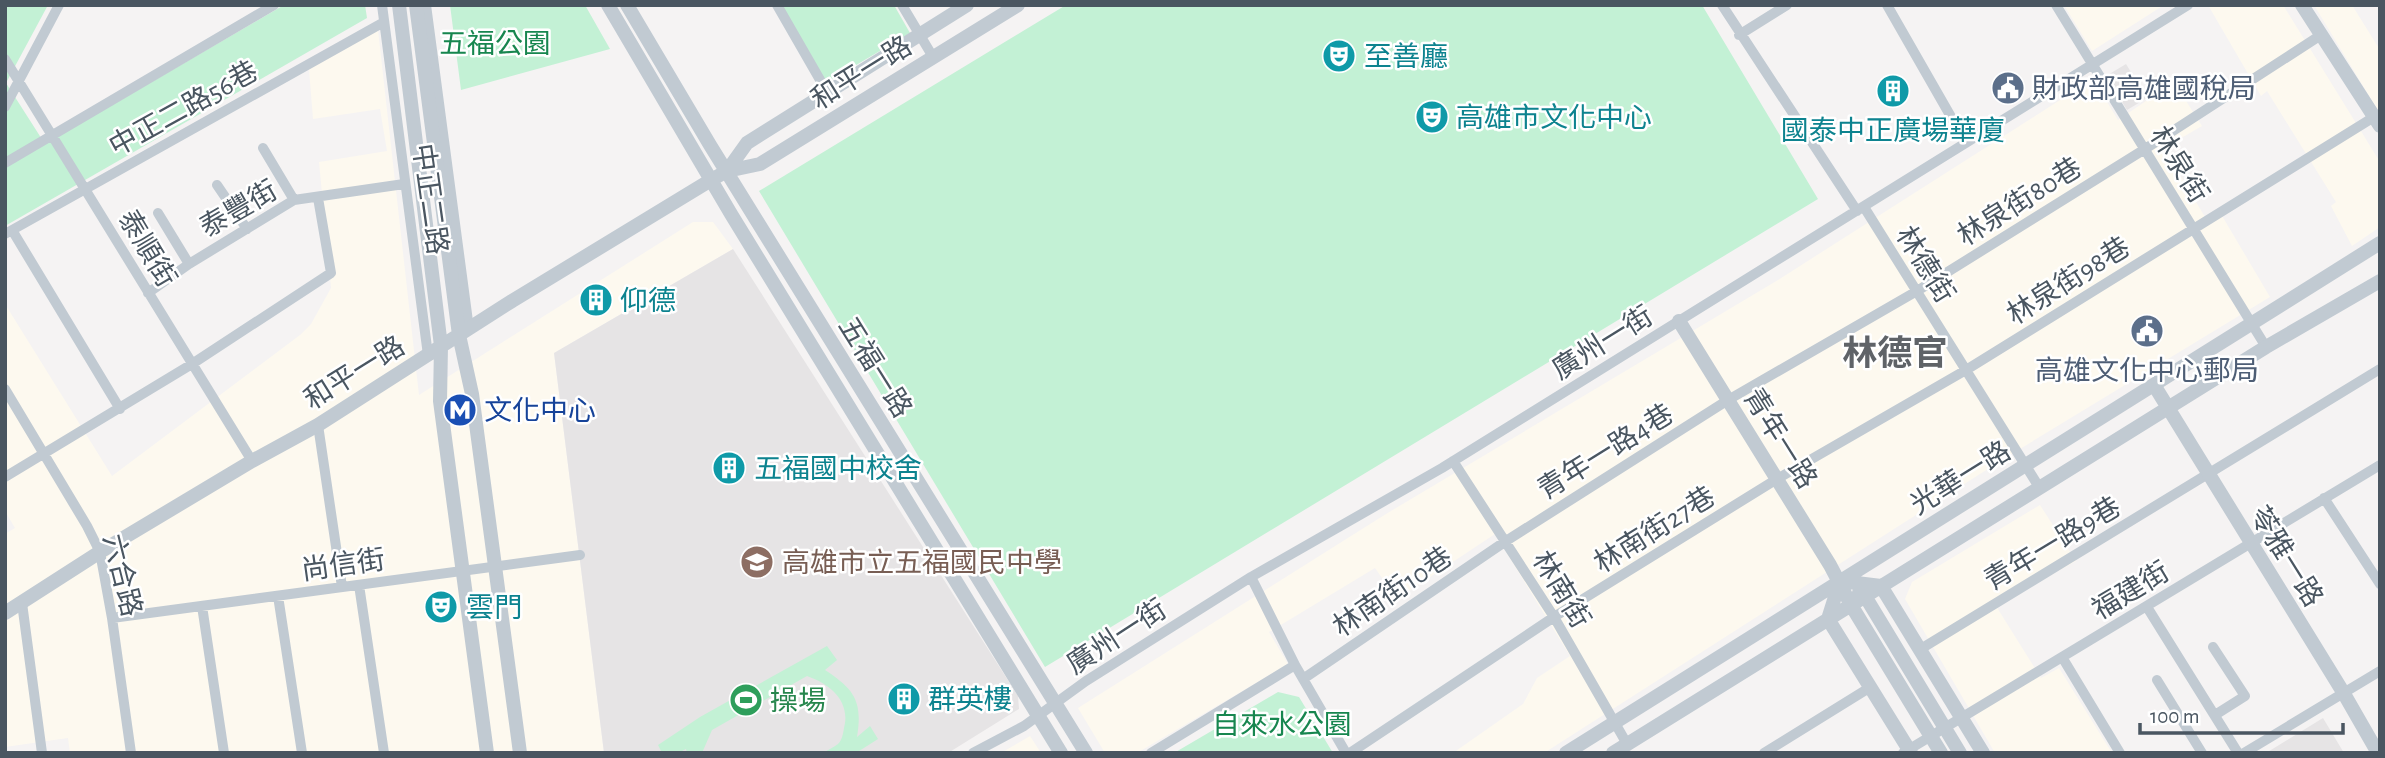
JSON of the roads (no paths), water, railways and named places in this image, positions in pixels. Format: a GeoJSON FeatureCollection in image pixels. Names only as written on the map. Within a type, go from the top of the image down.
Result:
{"type":"FeatureCollection","features":[{"type":"Feature","properties":{"kind":"street"},"geometry":{"type":"LineString","coordinates":[[5,107],[59,5]]}},
{"type":"Feature","properties":{"kind":"street","name":"中正二路56巷"},"geometry":{"type":"LineString","coordinates":[[5,163],[274,5]]}},
{"type":"Feature","properties":{"kind":"street","name":"中正二路"},"geometry":{"type":"LineString","coordinates":[[382,5],[428,355],[440,397],[486,753]]}},
{"type":"Feature","properties":{"kind":"street","name":"中正二路"},"geometry":{"type":"LineString","coordinates":[[399,5],[441,346],[440,397]]}},
{"type":"Feature","properties":{"kind":"street","name":"中正二路"},"geometry":{"type":"LineString","coordinates":[[416,5],[464,332]]}},
{"type":"Feature","properties":{"kind":"street","name":"中正二路"},"geometry":{"type":"LineString","coordinates":[[426,5],[464,332],[520,753]]}},
{"type":"Feature","properties":{"kind":"street","name":"五福一路"},"geometry":{"type":"LineString","coordinates":[[608,5],[710,180],[1061,753]]}},
{"type":"Feature","properties":{"kind":"street","name":"五福一路"},"geometry":{"type":"LineString","coordinates":[[627,5],[1086,753]]}},
{"type":"Feature","properties":{"kind":"street"},"geometry":{"type":"LineString","coordinates":[[777,5],[827,92]]}},
{"type":"Feature","properties":{"kind":"street"},"geometry":{"type":"LineString","coordinates":[[902,5],[933,57]]}},
{"type":"Feature","properties":{"kind":"street","name":"和平一路"},"geometry":{"type":"LineString","coordinates":[[727,171],[747,143],[967,5]]}},
{"type":"Feature","properties":{"kind":"street","name":"和平一路"},"geometry":{"type":"LineString","coordinates":[[5,613],[251,461],[318,425],[710,180],[727,171],[760,164],[1018,5]]}},
{"type":"Feature","properties":{"kind":"street","name":"林德街"},"geometry":{"type":"LineString","coordinates":[[1722,5],[1917,291],[2039,487]]}},
{"type":"Feature","properties":{"kind":"street"},"geometry":{"type":"LineString","coordinates":[[1740,35],[1787,5]]}},
{"type":"Feature","properties":{"kind":"street"},"geometry":{"type":"LineString","coordinates":[[1887,5],[1966,143]]}},
{"type":"Feature","properties":{"kind":"street","name":"林泉街"},"geometry":{"type":"LineString","coordinates":[[2056,5],[2266,347]]}},
{"type":"Feature","properties":{"kind":"street","name":"廣州一街"},"geometry":{"type":"LineString","coordinates":[[973,753],[1024,726],[1055,702],[1251,577],[1453,461],[2092,65],[2172,10],[2188,5]]}},
{"type":"Feature","properties":{"kind":"street"},"geometry":{"type":"LineString","coordinates":[[2302,5],[2377,121]]}},
{"type":"Feature","properties":{"kind":"street","name":"中正二路56巷"},"geometry":{"type":"LineString","coordinates":[[9,232],[384,22]]}},
{"type":"Feature","properties":{"kind":"street","name":"林泉街80巷"},"geometry":{"type":"LineString","coordinates":[[1728,400],[1917,291],[2321,35]]}},
{"type":"Feature","properties":{"kind":"street","name":"泰順街"},"geometry":{"type":"LineString","coordinates":[[5,59],[251,461]]}},
{"type":"Feature","properties":{"kind":"street","name":"林泉街98巷"},"geometry":{"type":"LineString","coordinates":[[1777,479],[1966,370],[2194,229],[2377,121]]}},
{"type":"Feature","properties":{"kind":"street"},"geometry":{"type":"LineString","coordinates":[[263,148],[294,200]]}},
{"type":"Feature","properties":{"kind":"street","name":"泰豐街"},"geometry":{"type":"LineString","coordinates":[[148,293],[189,264],[294,200],[404,184]]}},
{"type":"Feature","properties":{"kind":"street"},"geometry":{"type":"LineString","coordinates":[[217,185],[247,229]]}},
{"type":"Feature","properties":{"kind":"street"},"geometry":{"type":"LineString","coordinates":[[5,477],[192,365],[331,273],[318,198]]}},
{"type":"Feature","properties":{"kind":"street"},"geometry":{"type":"LineString","coordinates":[[158,213],[189,264]]}},
{"type":"Feature","properties":{"kind":"street"},"geometry":{"type":"LineString","coordinates":[[9,232],[120,409]]}},
{"type":"Feature","properties":{"kind":"street","name":"光華一路"},"geometry":{"type":"LineString","coordinates":[[1566,753],[2380,243]]}},
{"type":"Feature","properties":{"kind":"street","name":"光華一路"},"geometry":{"type":"LineString","coordinates":[[1613,753],[2266,347],[2380,281]]}},
{"type":"Feature","properties":{"kind":"street","name":"青年一路"},"geometry":{"type":"LineString","coordinates":[[1679,321],[1840,581],[1851,605],[1941,753]]}},
{"type":"Feature","properties":{"kind":"street","name":"青年一路9巷"},"geometry":{"type":"LineString","coordinates":[[1919,650],[2380,369]]}},
{"type":"Feature","properties":{"kind":"street","name":"苓雅一路"},"geometry":{"type":"LineString","coordinates":[[2154,385],[2378,753]]}},
{"type":"Feature","properties":{"kind":"street","name":"六合路"},"geometry":{"type":"LineString","coordinates":[[5,389],[100,552],[131,753]]}},
{"type":"Feature","properties":{"kind":"street","name":"青年一路4巷"},"geometry":{"type":"LineString","coordinates":[[1506,541],[1728,400]]}},
{"type":"Feature","properties":{"kind":"street"},"geometry":{"type":"LineString","coordinates":[[318,425],[342,587]]}},
{"type":"Feature","properties":{"kind":"street","name":"林南街"},"geometry":{"type":"LineString","coordinates":[[1453,461],[1554,617],[1627,744]]}},
{"type":"Feature","properties":{"kind":"street","name":"福建街"},"geometry":{"type":"LineString","coordinates":[[1908,752],[1930,735],[2380,465]]}},
{"type":"Feature","properties":{"kind":"street","name":"林南街27巷"},"geometry":{"type":"LineString","coordinates":[[1348,753],[1554,617],[1777,479]]}},
{"type":"Feature","properties":{"kind":"street"},"geometry":{"type":"LineString","coordinates":[[2324,498],[2380,584]]}},
{"type":"Feature","properties":{"kind":"street","name":"林南街10巷"},"geometry":{"type":"LineString","coordinates":[[1303,679],[1506,541]]}},
{"type":"Feature","properties":{"kind":"street","name":"尚信街"},"geometry":{"type":"LineString","coordinates":[[112,618],[580,555]]}},
{"type":"Feature","properties":{"kind":"street"},"geometry":{"type":"LineString","coordinates":[[1251,577],[1295,666],[1348,753]]}},
{"type":"Feature","properties":{"kind":"street"},"geometry":{"type":"LineString","coordinates":[[1908,752],[1828,619],[1840,581],[1881,586],[1983,753]]}},
{"type":"Feature","properties":{"kind":"street","name":"青年一路"},"geometry":{"type":"LineString","coordinates":[[1840,581],[1865,596],[1960,753]]}},
{"type":"Feature","properties":{"kind":"street"},"geometry":{"type":"LineString","coordinates":[[359,585],[384,753]]}},
{"type":"Feature","properties":{"kind":"street"},"geometry":{"type":"LineString","coordinates":[[278,596],[302,753]]}},
{"type":"Feature","properties":{"kind":"street"},"geometry":{"type":"LineString","coordinates":[[22,603],[42,753]]}},
{"type":"Feature","properties":{"kind":"street"},"geometry":{"type":"LineString","coordinates":[[202,606],[224,753]]}},
{"type":"Feature","properties":{"kind":"street"},"geometry":{"type":"LineString","coordinates":[[2147,607],[2241,753],[2380,671]]}},
{"type":"Feature","properties":{"kind":"street"},"geometry":{"type":"LineString","coordinates":[[2213,647],[2245,696],[2215,715]]}},
{"type":"Feature","properties":{"kind":"street"},"geometry":{"type":"LineString","coordinates":[[2062,657],[2120,753]]}},
{"type":"Feature","properties":{"kind":"street"},"geometry":{"type":"LineString","coordinates":[[1151,753],[1295,666]]}},
{"type":"Feature","properties":{"kind":"street"},"geometry":{"type":"LineString","coordinates":[[2157,680],[2202,753]]}},
{"type":"Feature","properties":{"kind":"street"},"geometry":{"type":"LineString","coordinates":[[1764,753],[1869,688]]}},
{"type":"Feature","properties":{"kind":"place","name":"至善廳"},"geometry":{"type":"Point","coordinates":[1339,56]}},
{"type":"Feature","properties":{"kind":"place","name":"財政部高雄國稅局"},"geometry":{"type":"Point","coordinates":[2008,88]}},
{"type":"Feature","properties":{"kind":"place","name":"國泰中正廣場華廈"},"geometry":{"type":"Point","coordinates":[1893,91]}},
{"type":"Feature","properties":{"kind":"place","name":"高雄市文化中心"},"geometry":{"type":"Point","coordinates":[1432,117]}},
{"type":"Feature","properties":{"kind":"place","name":"仰德"},"geometry":{"type":"Point","coordinates":[596,300]}},
{"type":"Feature","properties":{"kind":"place","name":"高雄文化中心郵局"},"geometry":{"type":"Point","coordinates":[2147,331]}},
{"type":"Feature","properties":{"kind":"place","name":"文化中心"},"geometry":{"type":"Point","coordinates":[460,410]}},
{"type":"Feature","properties":{"kind":"place","name":"五福國中校舍"},"geometry":{"type":"Point","coordinates":[729,468]}},
{"type":"Feature","properties":{"kind":"place","name":"高雄市立五福國民中學"},"geometry":{"type":"Point","coordinates":[757,562]}},
{"type":"Feature","properties":{"kind":"place","name":"雲門"},"geometry":{"type":"Point","coordinates":[441,607]}},
{"type":"Feature","properties":{"kind":"place","name":"群英樓"},"geometry":{"type":"Point","coordinates":[904,699]}},
{"type":"Feature","properties":{"kind":"place","name":"操場"},"geometry":{"type":"Point","coordinates":[746,700]}},
{"type":"Feature","properties":{"kind":"district","name":"林德官"},"geometry":{"type":"Point","coordinates":[1895,353]}},
{"type":"Feature","properties":{"kind":"park label","name":"五福公園"},"geometry":{"type":"Point","coordinates":[495,43]}},
{"type":"Feature","properties":{"kind":"park label","name":"自來水公園"},"geometry":{"type":"Point","coordinates":[1282,724]}}]}
